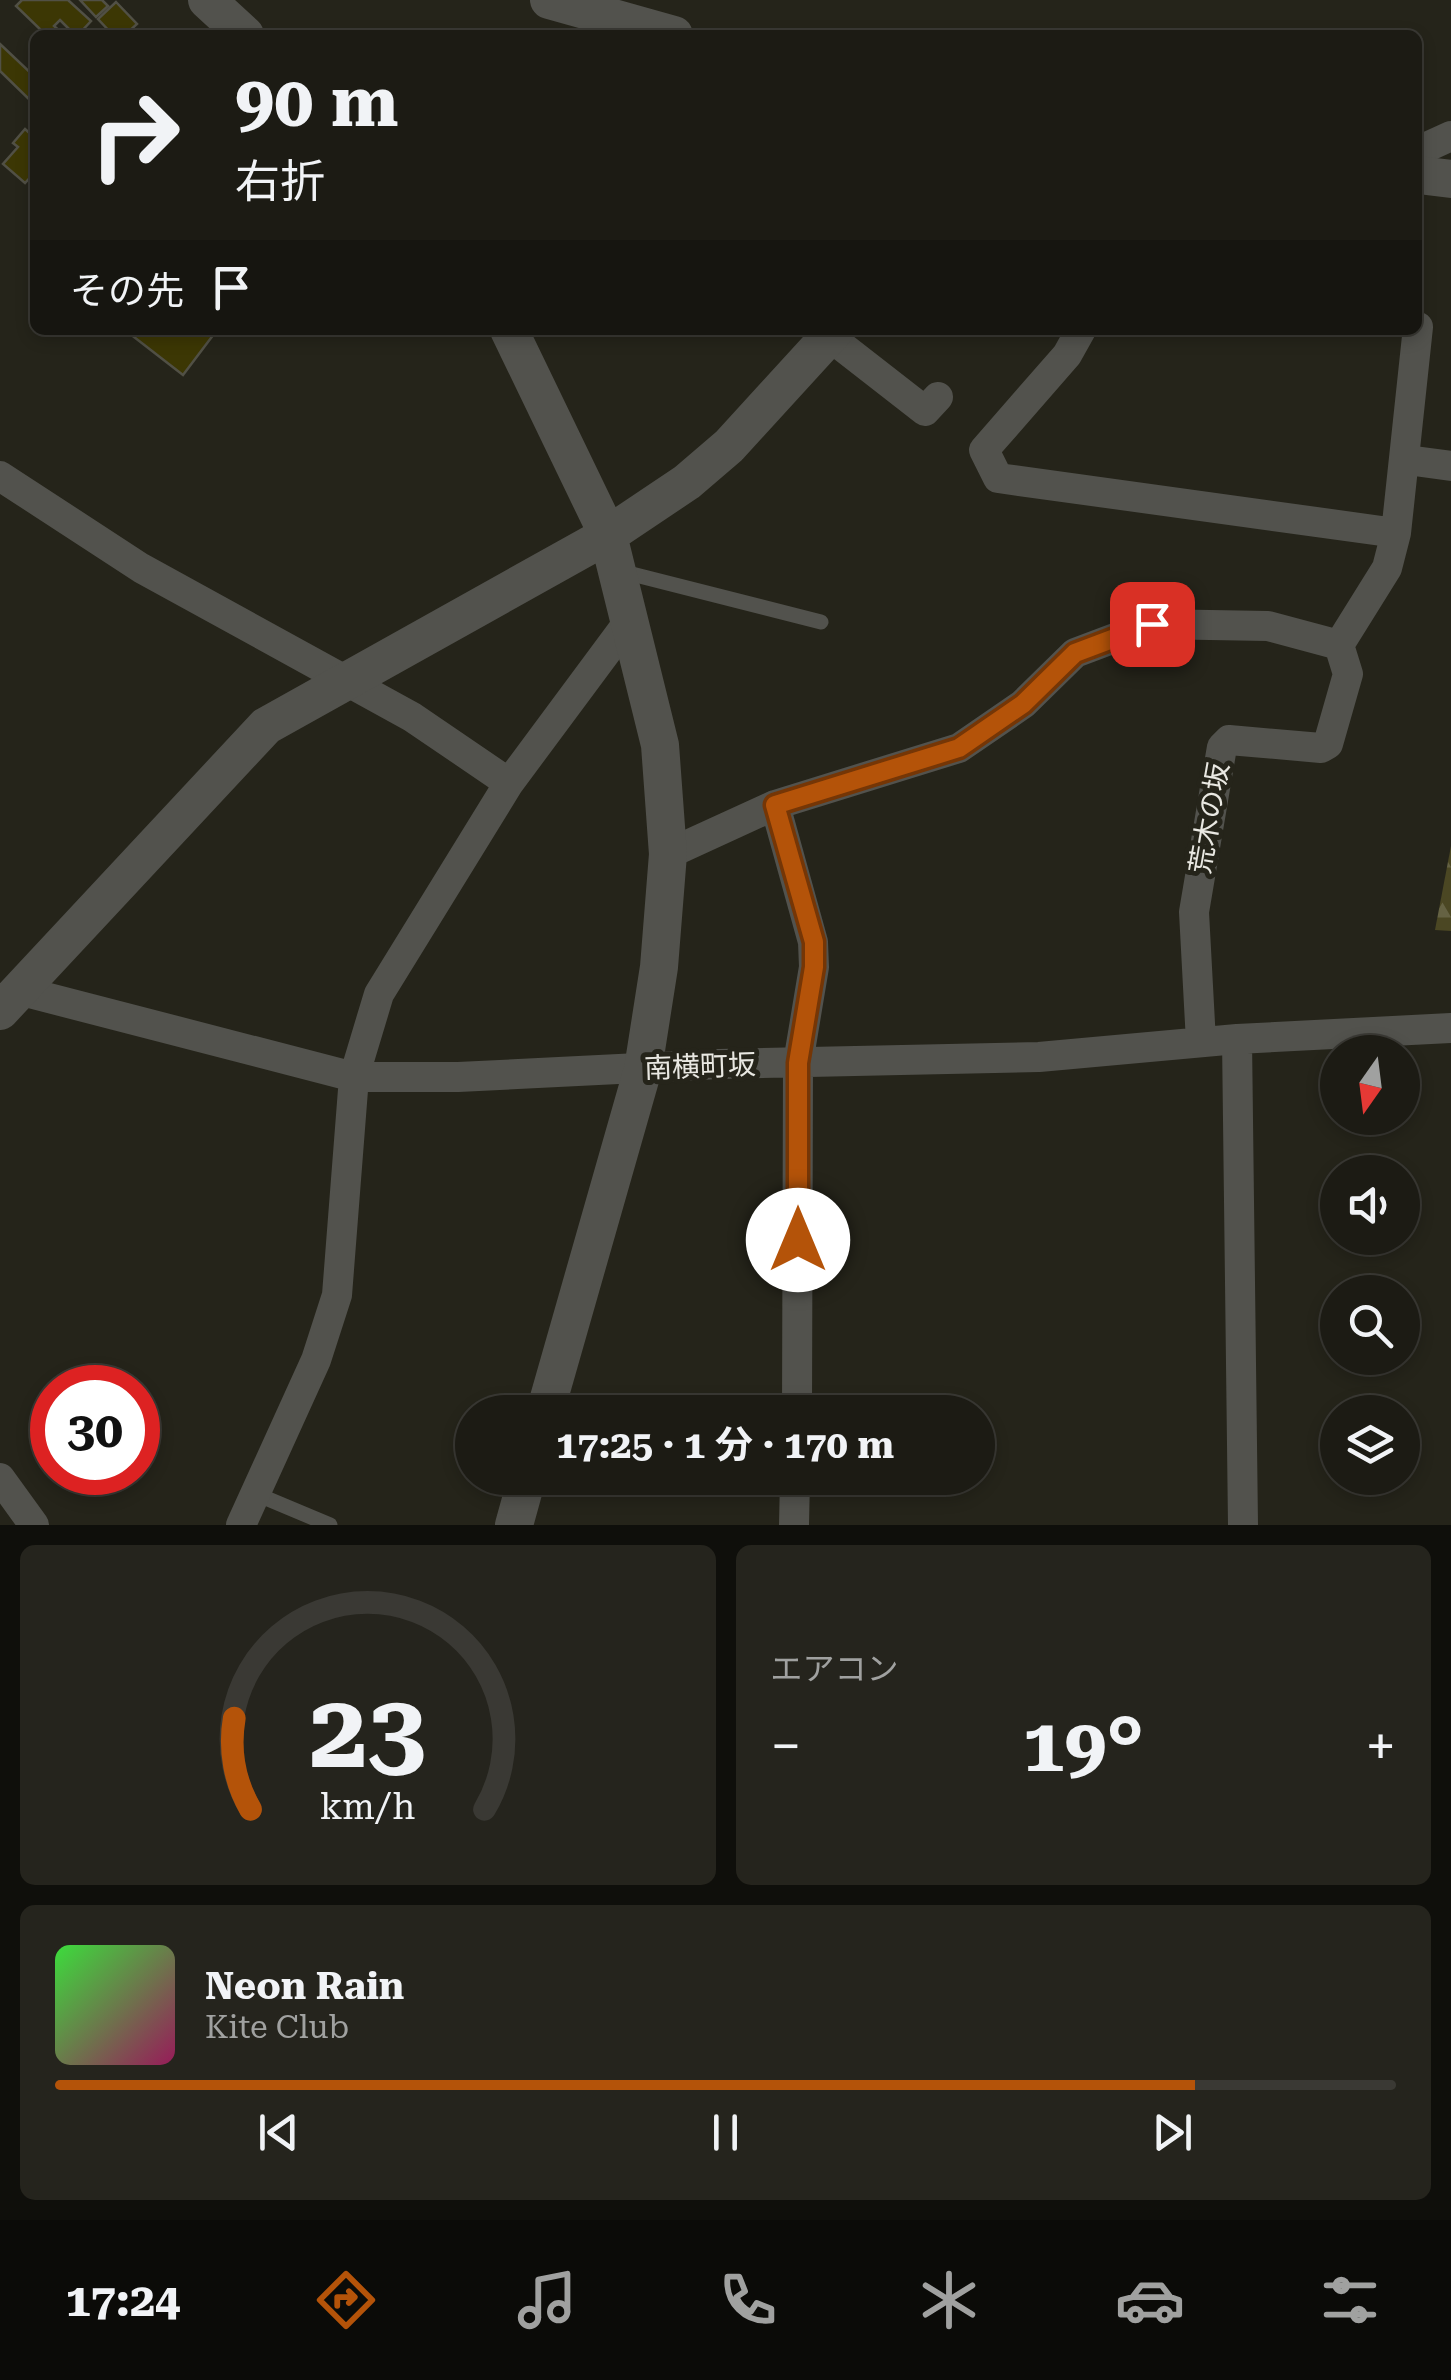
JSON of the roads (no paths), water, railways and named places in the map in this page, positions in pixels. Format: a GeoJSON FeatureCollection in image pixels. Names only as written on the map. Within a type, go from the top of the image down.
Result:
{"type":"FeatureCollection","features":[{"type":"Feature","properties":{"kind":"street"},"geometry":{"type":"LineString","coordinates":[[206,0],[239,30]]}},
{"type":"Feature","properties":{"kind":"street"},"geometry":{"type":"LineString","coordinates":[[549,0],[656,30]]}},
{"type":"Feature","properties":{"kind":"street"},"geometry":{"type":"LineString","coordinates":[[1422,149],[1451,136]]}},
{"type":"Feature","properties":{"kind":"street"},"geometry":{"type":"LineString","coordinates":[[1422,175],[1451,179]]}},
{"type":"Feature","properties":{"kind":"street"},"geometry":{"type":"LineString","coordinates":[[511,335],[612,552],[660,745],[668,854],[659,967],[643,1069],[550,1395]]}},
{"type":"Feature","properties":{"kind":"street"},"geometry":{"type":"LineString","coordinates":[[9,1001],[266,726],[350,680],[612,552],[729,446],[831,335]]}},
{"type":"Feature","properties":{"kind":"street"},"geometry":{"type":"LineString","coordinates":[[833,335],[926,411],[938,397]]}},
{"type":"Feature","properties":{"kind":"street"},"geometry":{"type":"LineString","coordinates":[[1078,335],[1068,355],[984,450],[998,478],[1396,533]]}},
{"type":"Feature","properties":{"kind":"street"},"geometry":{"type":"LineString","coordinates":[[668,854],[775,805],[959,748],[1023,704],[1075,653],[1152,624],[1268,626],[1339,645],[1388,568],[1407,460],[1417,335]]}},
{"type":"Feature","properties":{"kind":"street"},"geometry":{"type":"LineString","coordinates":[[1407,460],[1451,466]]}},
{"type":"Feature","properties":{"kind":"street"},"geometry":{"type":"LineString","coordinates":[[0,476],[142,568],[350,680],[510,784]]}},
{"type":"Feature","properties":{"kind":"street"},"geometry":{"type":"LineString","coordinates":[[242,1525],[316,1360],[337,1294],[354,1076],[379,994],[510,784],[630,620]]}},
{"type":"Feature","properties":{"kind":"street","name":"荒木の坂"},"geometry":{"type":"LineString","coordinates":[[1201,1042],[1194,912],[1222,746],[1229,740],[1321,748],[1328,744],[1348,674],[1339,645]]}},
{"type":"Feature","properties":{"kind":"street"},"geometry":{"type":"LineString","coordinates":[[775,805],[814,942],[814,967],[798,1063],[797,1395]]}},
{"type":"Feature","properties":{"kind":"street","name":"南横町坂"},"geometry":{"type":"LineString","coordinates":[[9,1001],[354,1076],[1039,1058],[1238,1039],[1451,1028]]}},
{"type":"Feature","properties":{"kind":"street"},"geometry":{"type":"LineString","coordinates":[[1238,1039],[1243,1525]]}},
{"type":"Feature","properties":{"kind":"street"},"geometry":{"type":"LineString","coordinates":[[0,1478],[34,1525]]}},
{"type":"Feature","properties":{"kind":"street"},"geometry":{"type":"LineString","coordinates":[[514,1525],[522,1495]]}},
{"type":"Feature","properties":{"kind":"street"},"geometry":{"type":"LineString","coordinates":[[794,1525],[795,1495]]}},
{"type":"Feature","properties":{"kind":"lane"},"geometry":{"type":"LineString","coordinates":[[612,552],[822,622]]}},
{"type":"Feature","properties":{"kind":"lane"},"geometry":{"type":"LineString","coordinates":[[256,1494],[330,1525]]}}]}
